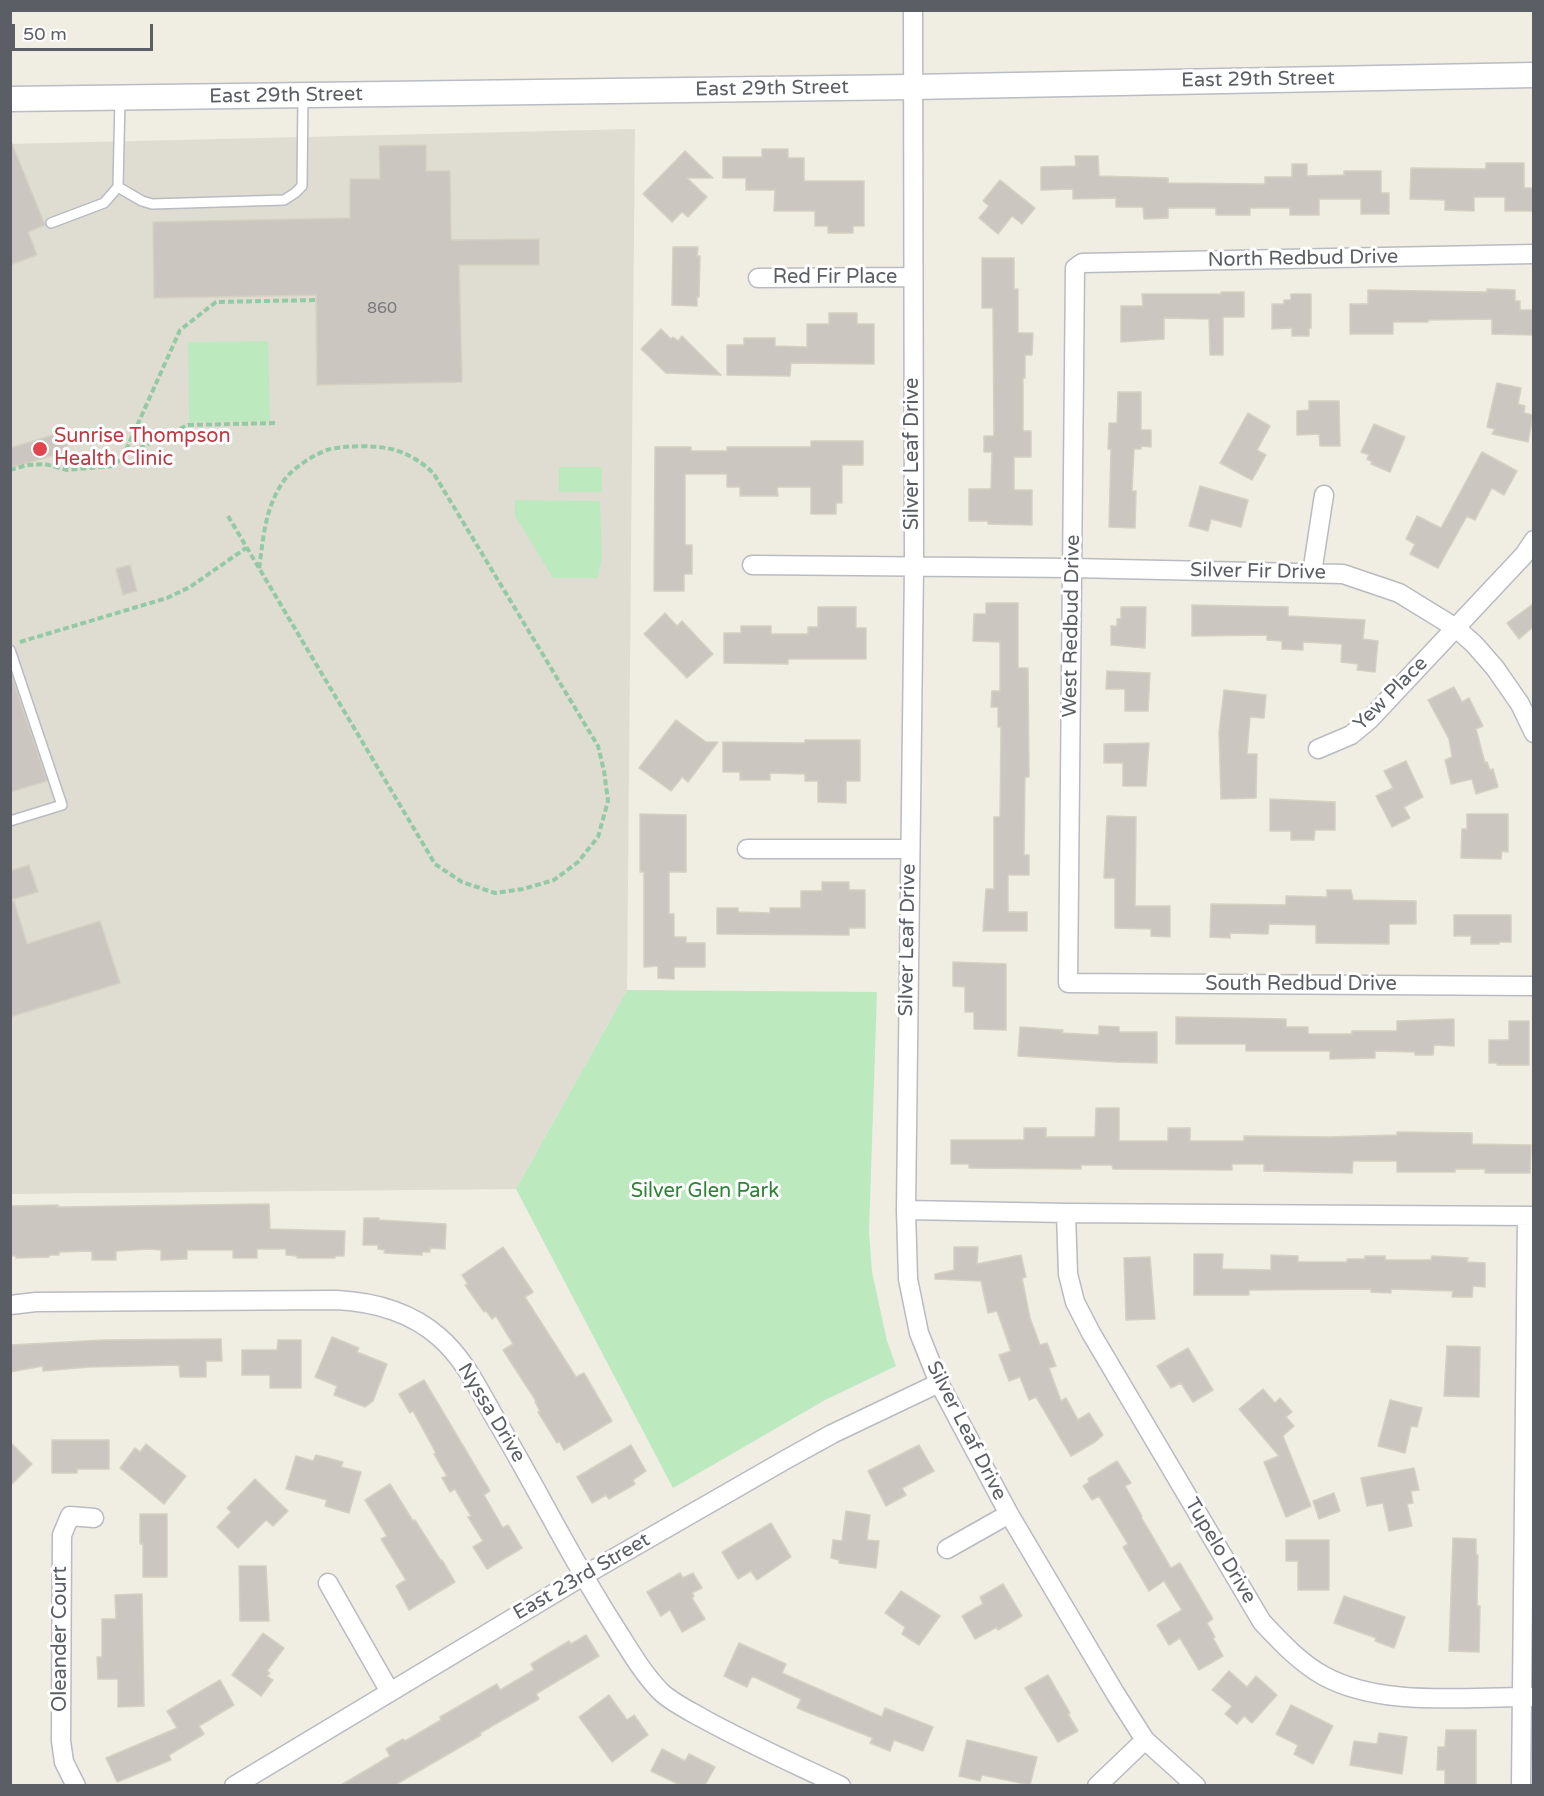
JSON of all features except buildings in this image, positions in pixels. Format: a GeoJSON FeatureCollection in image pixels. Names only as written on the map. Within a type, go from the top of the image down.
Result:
{"type":"FeatureCollection","features":[{"type":"Feature","properties":{"kind":"main road","name":"East 29th Street"},"geometry":{"type":"LineString","coordinates":[[10,99],[912,87],[1533,75]]}},
{"type":"Feature","properties":{"kind":"street","name":"Silver Leaf Drive"},"geometry":{"type":"LineString","coordinates":[[913,10],[914,567],[909,849],[906,1210],[908,1279],[919,1333],[939,1383],[1009,1514],[1114,1693],[1145,1740],[1196,1785]]}},
{"type":"Feature","properties":{"kind":"street","name":"North Redbud Drive"},"geometry":{"type":"LineString","coordinates":[[1075,268],[1082,263],[1533,254]]}},
{"type":"Feature","properties":{"kind":"street","name":"West Redbud Drive"},"geometry":{"type":"LineString","coordinates":[[1068,983],[1075,268]]}},
{"type":"Feature","properties":{"kind":"street","name":"Red Fir Place"},"geometry":{"type":"LineString","coordinates":[[758,278],[913,277]]}},
{"type":"Feature","properties":{"kind":"street"},"geometry":{"type":"LineString","coordinates":[[1312,573],[1324,495]]}},
{"type":"Feature","properties":{"kind":"street","name":"Yew Place"},"geometry":{"type":"LineString","coordinates":[[1318,749],[1351,735],[1369,720],[1524,555],[1533,540]]}},
{"type":"Feature","properties":{"kind":"street","name":"Silver Fir Drive"},"geometry":{"type":"LineString","coordinates":[[752,565],[1072,568],[1343,574],[1399,593],[1456,628],[1495,668],[1520,704],[1533,733]]}},
{"type":"Feature","properties":{"kind":"street"},"geometry":{"type":"LineString","coordinates":[[747,849],[909,849]]}},
{"type":"Feature","properties":{"kind":"street","name":"South Redbud Drive"},"geometry":{"type":"LineString","coordinates":[[1068,983],[1533,986]]}},
{"type":"Feature","properties":{"kind":"street"},"geometry":{"type":"LineString","coordinates":[[906,1210],[1066,1214],[1530,1216],[1528,1697],[1521,1785]]}},
{"type":"Feature","properties":{"kind":"street","name":"Tupelo Drive"},"geometry":{"type":"LineString","coordinates":[[1066,1214],[1068,1274],[1075,1302],[1262,1622],[1282,1644],[1325,1676],[1348,1686],[1387,1696],[1528,1697]]}},
{"type":"Feature","properties":{"kind":"street","name":"Nyssa Drive"},"geometry":{"type":"LineString","coordinates":[[10,1305],[36,1302],[337,1300],[360,1302],[402,1314],[418,1322],[438,1336],[459,1359],[518,1456],[583,1576],[639,1664],[661,1692],[721,1728],[832,1784]]}},
{"type":"Feature","properties":{"kind":"street","name":"East 23rd Street"},"geometry":{"type":"LineString","coordinates":[[234,1785],[583,1576],[804,1449],[939,1383]]}},
{"type":"Feature","properties":{"kind":"street"},"geometry":{"type":"LineString","coordinates":[[947,1549],[1009,1514]]}},
{"type":"Feature","properties":{"kind":"street","name":"Oleander Court"},"geometry":{"type":"LineString","coordinates":[[76,1785],[64,1762],[61,1741],[62,1534],[70,1516],[94,1518]]}},
{"type":"Feature","properties":{"kind":"street"},"geometry":{"type":"LineString","coordinates":[[328,1583],[390,1692]]}},
{"type":"Feature","properties":{"kind":"street"},"geometry":{"type":"LineString","coordinates":[[1097,1785],[1145,1740]]}},
{"type":"Feature","properties":{"kind":"lane"},"geometry":{"type":"LineString","coordinates":[[118,187],[152,204],[284,200],[302,186],[303,95]]}},
{"type":"Feature","properties":{"kind":"lane"},"geometry":{"type":"LineString","coordinates":[[51,223],[104,202],[118,187],[120,98]]}},
{"type":"Feature","properties":{"kind":"lane"},"geometry":{"type":"LineString","coordinates":[[10,650],[62,804],[10,820]]}},
{"type":"Feature","properties":{"kind":"path"},"geometry":{"type":"LineString","coordinates":[[123,457],[180,330],[216,302],[316,300]]}},
{"type":"Feature","properties":{"kind":"path"},"geometry":{"type":"LineString","coordinates":[[10,470],[27,465],[45,464],[67,470],[113,466],[123,457],[188,425],[278,423]]}},
{"type":"Feature","properties":{"kind":"path"},"geometry":{"type":"LineString","coordinates":[[228,516],[259,570],[435,864],[462,882],[495,893],[523,889],[554,880],[579,862],[598,837],[608,801],[598,746],[434,474],[421,462],[395,450],[373,447],[327,450],[306,462],[284,479],[274,498],[266,520],[259,570]]}},
{"type":"Feature","properties":{"kind":"path"},"geometry":{"type":"LineString","coordinates":[[10,644],[167,598],[190,587],[247,548]]}},
{"type":"Feature","properties":{"kind":"shaded area"},"geometry":{"type":"Polygon","coordinates":[[[635,129],[627,990],[516,1189],[11,1194],[10,144],[635,129]]]}},
{"type":"Feature","properties":{"kind":"green space"},"geometry":{"type":"Polygon","coordinates":[[[268,341],[270,421],[189,422],[188,342],[268,341]]]}},
{"type":"Feature","properties":{"kind":"green space"},"geometry":{"type":"Polygon","coordinates":[[[559,467],[602,467],[602,492],[559,492],[559,467]]]}},
{"type":"Feature","properties":{"kind":"green space"},"geometry":{"type":"Polygon","coordinates":[[[515,500],[600,501],[602,556],[598,578],[553,578],[515,516],[515,500]]]}},
{"type":"Feature","properties":{"kind":"green space","name":"Silver Glen Park"},"geometry":{"type":"Polygon","coordinates":[[[627,990],[877,992],[869,1232],[872,1272],[887,1341],[896,1366],[825,1400],[673,1488],[516,1189],[627,990]]]}},
{"type":"Feature","properties":{"kind":"place","name":"Sunrise Thompson Health Clinic"},"geometry":{"type":"Point","coordinates":[40,449]}}]}
